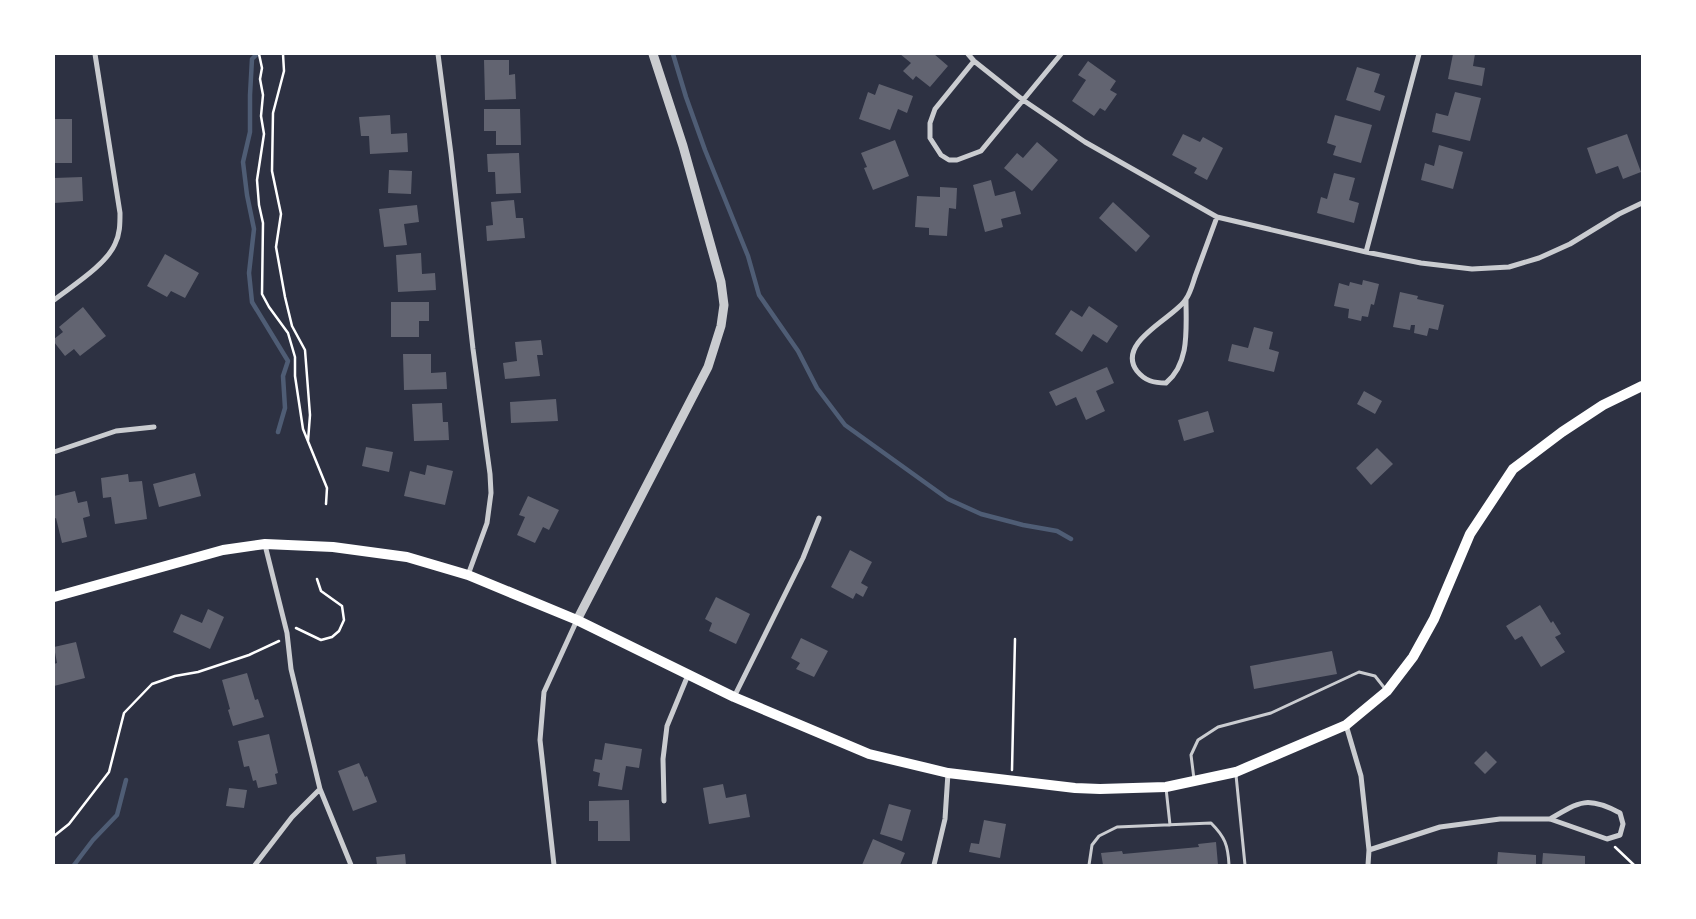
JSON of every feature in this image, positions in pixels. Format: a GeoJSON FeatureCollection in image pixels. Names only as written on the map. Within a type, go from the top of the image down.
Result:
{"type":"FeatureCollection","features":[{"type":"Feature","properties":{"kind":"main road"},"geometry":{"type":"LineString","coordinates":[[54,597],[223,550],[265,544],[333,547],[407,557],[468,575],[577,620],[734,698],[869,754],[948,773],[1012,781],[1100,790],[1166,787],[1236,772],[1346,725],[1387,691],[1413,657],[1434,619],[1470,534],[1513,469],[1562,432],[1603,405],[1642,386]]}},
{"type":"Feature","properties":{"kind":"street"},"geometry":{"type":"LineString","coordinates":[[54,300],[102,262],[115,246],[120,230],[120,213],[95,54]]}},
{"type":"Feature","properties":{"kind":"street"},"geometry":{"type":"LineString","coordinates":[[438,54],[473,349],[490,474],[491,492],[487,523],[468,575]]}},
{"type":"Feature","properties":{"kind":"street"},"geometry":{"type":"LineString","coordinates":[[554,865],[540,740],[544,692],[577,620],[708,367],[721,326],[724,305],[719,274],[683,146],[653,54]]}},
{"type":"Feature","properties":{"kind":"street"},"geometry":{"type":"LineString","coordinates":[[968,54],[974,61],[1023,100],[1084,142],[1217,217],[1366,252],[1421,263],[1472,269],[1509,267],[1539,258],[1570,244],[1619,214],[1642,203]]}},
{"type":"Feature","properties":{"kind":"street"},"geometry":{"type":"LineString","coordinates":[[974,61],[935,109],[930,123],[930,138],[941,155],[949,160],[957,160],[981,151],[1061,54]]}},
{"type":"Feature","properties":{"kind":"street"},"geometry":{"type":"LineString","coordinates":[[1366,252],[1419,54]]}},
{"type":"Feature","properties":{"kind":"street"},"geometry":{"type":"LineString","coordinates":[[1186,300],[1147,332],[1136,344],[1133,358],[1135,368],[1141,377],[1153,383],[1166,383],[1175,376],[1180,366],[1186,337],[1186,300],[1217,217]]}},
{"type":"Feature","properties":{"kind":"street"},"geometry":{"type":"LineString","coordinates":[[54,452],[116,431],[154,427]]}},
{"type":"Feature","properties":{"kind":"street"},"geometry":{"type":"LineString","coordinates":[[734,698],[803,558],[819,518]]}},
{"type":"Feature","properties":{"kind":"street"},"geometry":{"type":"LineString","coordinates":[[265,544],[287,633],[291,669],[320,789],[351,865]]}},
{"type":"Feature","properties":{"kind":"street"},"geometry":{"type":"LineString","coordinates":[[664,801],[663,759],[667,726],[688,675]]}},
{"type":"Feature","properties":{"kind":"street"},"geometry":{"type":"LineString","coordinates":[[1346,725],[1361,776],[1369,850],[1368,865]]}},
{"type":"Feature","properties":{"kind":"street"},"geometry":{"type":"LineString","coordinates":[[934,865],[945,819],[948,773]]}},
{"type":"Feature","properties":{"kind":"street"},"geometry":{"type":"LineString","coordinates":[[254,865],[292,817],[320,789]]}},
{"type":"Feature","properties":{"kind":"street"},"geometry":{"type":"LineString","coordinates":[[1369,850],[1440,827],[1500,819],[1550,819],[1607,839],[1620,835],[1623,824],[1620,813],[1604,804],[1586,801],[1572,806],[1550,819]]}},
{"type":"Feature","properties":{"kind":"lane"},"geometry":{"type":"LineString","coordinates":[[1194,782],[1191,755],[1198,740],[1218,727],[1271,712],[1359,672],[1375,676],[1387,691]]}},
{"type":"Feature","properties":{"kind":"lane"},"geometry":{"type":"LineString","coordinates":[[1236,772],[1245,865]]}},
{"type":"Feature","properties":{"kind":"lane"},"geometry":{"type":"LineString","coordinates":[[1166,787],[1170,825]]}},
{"type":"Feature","properties":{"kind":"lane"},"geometry":{"type":"LineString","coordinates":[[1089,865],[1092,845],[1099,836],[1117,828],[1211,823],[1223,835],[1229,865]]}},
{"type":"Feature","properties":{"kind":"path"},"geometry":{"type":"LineString","coordinates":[[259,54],[262,68],[260,79],[263,95],[262,116],[264,134],[257,180],[259,206],[263,222],[262,294],[268,308],[288,333],[295,357],[295,376],[303,429],[326,488],[326,504]]}},
{"type":"Feature","properties":{"kind":"path"},"geometry":{"type":"LineString","coordinates":[[283,54],[284,71],[273,113],[272,171],[281,214],[276,247],[292,326],[305,350],[310,415],[308,442]]}},
{"type":"Feature","properties":{"kind":"path"},"geometry":{"type":"LineString","coordinates":[[294,627],[321,640],[332,637],[339,632],[344,620],[342,606],[321,591],[317,580]]}},
{"type":"Feature","properties":{"kind":"path"},"geometry":{"type":"LineString","coordinates":[[54,836],[69,824],[109,772],[124,713],[152,684],[175,676],[198,672],[249,655],[282,638]]}},
{"type":"Feature","properties":{"kind":"path"},"geometry":{"type":"LineString","coordinates":[[1012,781],[1015,639]]}},
{"type":"Feature","properties":{"kind":"path"},"geometry":{"type":"LineString","coordinates":[[1607,839],[1634,865]]}},
{"type":"Feature","properties":{"kind":"building"},"geometry":{"type":"Polygon","coordinates":[[[900,54],[934,54],[948,66],[930,87],[916,76],[913,80],[903,71],[911,63],[900,54]]]}},
{"type":"Feature","properties":{"kind":"building"},"geometry":{"type":"Polygon","coordinates":[[[1453,54],[1475,54],[1473,66],[1485,68],[1482,86],[1448,79],[1453,54]]]}},
{"type":"Feature","properties":{"kind":"building"},"geometry":{"type":"Polygon","coordinates":[[[484,60],[509,60],[509,75],[515,74],[516,99],[485,100],[484,60]]]}},
{"type":"Feature","properties":{"kind":"building"},"geometry":{"type":"Polygon","coordinates":[[[1088,61],[1116,81],[1110,90],[1117,94],[1105,111],[1100,108],[1094,116],[1072,101],[1086,80],[1078,75],[1088,61]]]}},
{"type":"Feature","properties":{"kind":"building"},"geometry":{"type":"Polygon","coordinates":[[[1357,67],[1380,74],[1374,92],[1385,96],[1380,111],[1346,100],[1357,67]]]}},
{"type":"Feature","properties":{"kind":"building"},"geometry":{"type":"Polygon","coordinates":[[[879,84],[913,96],[907,113],[898,109],[890,130],[859,119],[868,92],[875,95],[879,84]]]}},
{"type":"Feature","properties":{"kind":"building"},"geometry":{"type":"Polygon","coordinates":[[[1455,92],[1481,98],[1470,141],[1432,132],[1436,113],[1448,116],[1455,92]]]}},
{"type":"Feature","properties":{"kind":"building"},"geometry":{"type":"Polygon","coordinates":[[[484,109],[520,109],[521,145],[496,145],[496,131],[484,131],[484,109]]]}},
{"type":"Feature","properties":{"kind":"building"},"geometry":{"type":"Polygon","coordinates":[[[390,115],[391,134],[407,133],[408,152],[370,154],[369,136],[361,136],[359,117],[390,115]]]}},
{"type":"Feature","properties":{"kind":"building"},"geometry":{"type":"Polygon","coordinates":[[[1335,115],[1372,125],[1361,163],[1333,155],[1336,146],[1327,143],[1335,115]]]}},
{"type":"Feature","properties":{"kind":"building"},"geometry":{"type":"Polygon","coordinates":[[[54,119],[72,119],[72,163],[54,163],[54,119]]]}},
{"type":"Feature","properties":{"kind":"building"},"geometry":{"type":"Polygon","coordinates":[[[1183,134],[1200,142],[1203,137],[1223,148],[1207,180],[1194,173],[1197,168],[1172,155],[1183,134]]]}},
{"type":"Feature","properties":{"kind":"building"},"geometry":{"type":"Polygon","coordinates":[[[1627,134],[1641,172],[1623,179],[1618,166],[1596,174],[1587,148],[1627,134]]]}},
{"type":"Feature","properties":{"kind":"building"},"geometry":{"type":"Polygon","coordinates":[[[895,140],[909,176],[873,190],[864,168],[867,167],[861,153],[895,140]]]}},
{"type":"Feature","properties":{"kind":"building"},"geometry":{"type":"Polygon","coordinates":[[[1037,142],[1058,160],[1032,191],[1004,168],[1017,153],[1023,158],[1037,142]]]}},
{"type":"Feature","properties":{"kind":"building"},"geometry":{"type":"Polygon","coordinates":[[[1439,145],[1463,152],[1453,189],[1421,180],[1425,163],[1434,166],[1439,145]]]}},
{"type":"Feature","properties":{"kind":"building"},"geometry":{"type":"Polygon","coordinates":[[[519,153],[521,193],[496,194],[495,172],[488,172],[487,154],[519,153]]]}},
{"type":"Feature","properties":{"kind":"building"},"geometry":{"type":"Polygon","coordinates":[[[389,170],[412,171],[411,194],[388,193],[389,170]]]}},
{"type":"Feature","properties":{"kind":"building"},"geometry":{"type":"Polygon","coordinates":[[[1334,173],[1355,178],[1349,200],[1359,203],[1354,223],[1317,213],[1321,197],[1327,199],[1334,173]]]}},
{"type":"Feature","properties":{"kind":"building"},"geometry":{"type":"Polygon","coordinates":[[[82,177],[83,201],[54,203],[54,178],[82,177]]]}},
{"type":"Feature","properties":{"kind":"building"},"geometry":{"type":"Polygon","coordinates":[[[991,180],[995,196],[1015,191],[1021,214],[1001,219],[1003,227],[985,232],[973,185],[991,180]]]}},
{"type":"Feature","properties":{"kind":"building"},"geometry":{"type":"Polygon","coordinates":[[[940,187],[957,188],[956,209],[949,208],[947,236],[929,235],[929,228],[915,227],[917,196],[940,197],[940,187]]]}},
{"type":"Feature","properties":{"kind":"building"},"geometry":{"type":"Polygon","coordinates":[[[514,200],[516,218],[523,218],[525,238],[487,241],[486,226],[493,225],[491,202],[514,200]]]}},
{"type":"Feature","properties":{"kind":"building"},"geometry":{"type":"Polygon","coordinates":[[[1113,202],[1150,236],[1136,252],[1099,218],[1113,202]]]}},
{"type":"Feature","properties":{"kind":"building"},"geometry":{"type":"Polygon","coordinates":[[[417,205],[419,222],[404,224],[407,245],[384,247],[379,209],[417,205]]]}},
{"type":"Feature","properties":{"kind":"building"},"geometry":{"type":"Polygon","coordinates":[[[421,253],[422,274],[435,273],[436,290],[398,292],[396,255],[421,253]]]}},
{"type":"Feature","properties":{"kind":"building"},"geometry":{"type":"Polygon","coordinates":[[[165,254],[199,273],[185,298],[171,291],[167,297],[147,286],[165,254]]]}},
{"type":"Feature","properties":{"kind":"building"},"geometry":{"type":"Polygon","coordinates":[[[1363,280],[1379,284],[1374,305],[1371,304],[1368,317],[1362,316],[1361,321],[1348,318],[1349,309],[1334,306],[1339,283],[1349,286],[1350,282],[1362,285],[1363,280]]]}},
{"type":"Feature","properties":{"kind":"building"},"geometry":{"type":"Polygon","coordinates":[[[1400,292],[1418,296],[1417,299],[1444,305],[1438,330],[1429,328],[1427,336],[1414,333],[1415,325],[1411,325],[1410,330],[1393,327],[1400,292]]]}},
{"type":"Feature","properties":{"kind":"building"},"geometry":{"type":"Polygon","coordinates":[[[391,302],[429,302],[429,321],[419,321],[419,337],[391,337],[391,302]]]}},
{"type":"Feature","properties":{"kind":"building"},"geometry":{"type":"Polygon","coordinates":[[[1089,306],[1118,326],[1107,343],[1093,334],[1082,352],[1055,334],[1071,310],[1082,317],[1089,306]]]}},
{"type":"Feature","properties":{"kind":"building"},"geometry":{"type":"Polygon","coordinates":[[[83,307],[106,336],[80,356],[74,349],[65,356],[54,342],[54,339],[63,332],[59,327],[83,307]]]}},
{"type":"Feature","properties":{"kind":"building"},"geometry":{"type":"Polygon","coordinates":[[[1254,327],[1273,332],[1269,349],[1279,352],[1274,372],[1228,361],[1232,344],[1248,348],[1254,327]]]}},
{"type":"Feature","properties":{"kind":"building"},"geometry":{"type":"Polygon","coordinates":[[[541,340],[543,355],[537,355],[540,376],[505,379],[503,363],[517,361],[515,342],[541,340]]]}},
{"type":"Feature","properties":{"kind":"building"},"geometry":{"type":"Polygon","coordinates":[[[403,354],[431,354],[431,373],[446,372],[447,389],[404,390],[403,354]]]}},
{"type":"Feature","properties":{"kind":"building"},"geometry":{"type":"Polygon","coordinates":[[[1107,367],[1114,383],[1096,391],[1105,411],[1086,420],[1076,397],[1056,406],[1049,392],[1107,367]]]}},
{"type":"Feature","properties":{"kind":"building"},"geometry":{"type":"Polygon","coordinates":[[[1364,391],[1382,401],[1375,414],[1357,404],[1364,391]]]}},
{"type":"Feature","properties":{"kind":"building"},"geometry":{"type":"Polygon","coordinates":[[[556,399],[558,421],[511,423],[510,402],[556,399]]]}},
{"type":"Feature","properties":{"kind":"building"},"geometry":{"type":"Polygon","coordinates":[[[442,403],[443,422],[448,422],[449,440],[414,441],[412,404],[442,403]]]}},
{"type":"Feature","properties":{"kind":"building"},"geometry":{"type":"Polygon","coordinates":[[[1208,411],[1214,432],[1184,441],[1178,420],[1208,411]]]}},
{"type":"Feature","properties":{"kind":"building"},"geometry":{"type":"Polygon","coordinates":[[[366,447],[393,452],[389,472],[362,466],[366,447]]]}},
{"type":"Feature","properties":{"kind":"building"},"geometry":{"type":"Polygon","coordinates":[[[1377,448],[1393,464],[1371,485],[1356,468],[1377,448]]]}},
{"type":"Feature","properties":{"kind":"building"},"geometry":{"type":"Polygon","coordinates":[[[427,465],[453,471],[445,505],[404,496],[410,471],[425,475],[427,465]]]}},
{"type":"Feature","properties":{"kind":"building"},"geometry":{"type":"Polygon","coordinates":[[[195,473],[201,496],[159,507],[153,484],[195,473]]]}},
{"type":"Feature","properties":{"kind":"building"},"geometry":{"type":"Polygon","coordinates":[[[128,474],[129,482],[142,481],[147,519],[115,524],[111,497],[103,498],[101,478],[128,474]]]}},
{"type":"Feature","properties":{"kind":"building"},"geometry":{"type":"Polygon","coordinates":[[[75,491],[78,503],[87,501],[90,516],[83,518],[87,537],[62,543],[56,518],[54,519],[54,496],[75,491]]]}},
{"type":"Feature","properties":{"kind":"building"},"geometry":{"type":"Polygon","coordinates":[[[528,496],[559,510],[549,530],[543,527],[535,543],[517,535],[525,517],[519,515],[528,496]]]}},
{"type":"Feature","properties":{"kind":"building"},"geometry":{"type":"Polygon","coordinates":[[[850,550],[872,562],[861,583],[868,587],[863,597],[856,593],[853,599],[831,587],[850,550]]]}},
{"type":"Feature","properties":{"kind":"building"},"geometry":{"type":"Polygon","coordinates":[[[716,597],[750,614],[736,644],[709,631],[712,623],[705,619],[716,597]]]}},
{"type":"Feature","properties":{"kind":"building"},"geometry":{"type":"Polygon","coordinates":[[[1540,605],[1551,623],[1553,621],[1561,634],[1555,637],[1565,652],[1541,667],[1522,636],[1515,640],[1506,626],[1540,605]]]}},
{"type":"Feature","properties":{"kind":"building"},"geometry":{"type":"Polygon","coordinates":[[[208,609],[224,617],[210,649],[173,632],[181,614],[202,623],[208,609]]]}},
{"type":"Feature","properties":{"kind":"building"},"geometry":{"type":"Polygon","coordinates":[[[801,638],[828,651],[814,677],[796,669],[800,663],[791,658],[801,638]]]}},
{"type":"Feature","properties":{"kind":"building"},"geometry":{"type":"Polygon","coordinates":[[[76,642],[85,678],[54,686],[54,664],[57,663],[54,647],[76,642]]]}},
{"type":"Feature","properties":{"kind":"building"},"geometry":{"type":"Polygon","coordinates":[[[1332,651],[1337,674],[1254,689],[1250,666],[1332,651]]]}},
{"type":"Feature","properties":{"kind":"building"},"geometry":{"type":"Polygon","coordinates":[[[247,673],[255,700],[258,699],[264,717],[233,726],[222,680],[247,673]]]}},
{"type":"Feature","properties":{"kind":"building"},"geometry":{"type":"Polygon","coordinates":[[[269,734],[278,773],[275,774],[277,784],[258,788],[256,780],[253,781],[249,766],[244,767],[238,741],[269,734]]]}},
{"type":"Feature","properties":{"kind":"building"},"geometry":{"type":"Polygon","coordinates":[[[605,743],[642,749],[639,768],[626,766],[622,790],[598,786],[600,773],[593,771],[595,759],[602,760],[605,743]]]}},
{"type":"Feature","properties":{"kind":"building"},"geometry":{"type":"Polygon","coordinates":[[[1486,751],[1497,762],[1485,774],[1474,763],[1486,751]]]}},
{"type":"Feature","properties":{"kind":"building"},"geometry":{"type":"Polygon","coordinates":[[[359,763],[365,777],[367,776],[377,802],[353,811],[338,771],[359,763]]]}},
{"type":"Feature","properties":{"kind":"building"},"geometry":{"type":"Polygon","coordinates":[[[723,784],[726,798],[746,794],[750,817],[709,824],[703,788],[723,784]]]}},
{"type":"Feature","properties":{"kind":"building"},"geometry":{"type":"Polygon","coordinates":[[[229,788],[247,790],[244,808],[226,806],[229,788]]]}},
{"type":"Feature","properties":{"kind":"building"},"geometry":{"type":"Polygon","coordinates":[[[629,800],[630,841],[598,841],[598,821],[589,821],[589,801],[629,800]]]}},
{"type":"Feature","properties":{"kind":"building"},"geometry":{"type":"Polygon","coordinates":[[[889,804],[911,810],[902,841],[880,834],[889,804]]]}},
{"type":"Feature","properties":{"kind":"building"},"geometry":{"type":"Polygon","coordinates":[[[984,820],[1006,824],[1000,858],[969,852],[971,843],[979,844],[984,820]]]}},
{"type":"Feature","properties":{"kind":"building"},"geometry":{"type":"Polygon","coordinates":[[[873,839],[905,853],[900,865],[862,865],[873,839]]]}},
{"type":"Feature","properties":{"kind":"building"},"geometry":{"type":"Polygon","coordinates":[[[1216,842],[1218,865],[1103,865],[1101,853],[1122,851],[1123,854],[1199,847],[1198,844],[1216,842]]]}},
{"type":"Feature","properties":{"kind":"building"},"geometry":{"type":"Polygon","coordinates":[[[1498,852],[1536,855],[1536,865],[1497,865],[1498,852]]]}},
{"type":"Feature","properties":{"kind":"building"},"geometry":{"type":"Polygon","coordinates":[[[1543,853],[1585,856],[1585,865],[1542,865],[1543,853]]]}},
{"type":"Feature","properties":{"kind":"building"},"geometry":{"type":"Polygon","coordinates":[[[405,854],[406,865],[377,865],[376,857],[405,854]]]}},
{"type":"Feature","properties":{"kind":"waterway"},"geometry":{"type":"LineString","coordinates":[[257,54],[252,59],[250,132],[243,162],[254,229],[249,273],[252,302],[288,361],[283,376],[285,408],[278,432]]}},
{"type":"Feature","properties":{"kind":"waterway"},"geometry":{"type":"LineString","coordinates":[[673,54],[705,150],[748,256],[759,295],[798,351],[817,388],[845,425],[948,499],[981,514],[1023,525],[1057,531],[1071,539]]}},
{"type":"Feature","properties":{"kind":"waterway"},"geometry":{"type":"LineString","coordinates":[[74,865],[93,840],[117,815],[126,780]]}}]}
